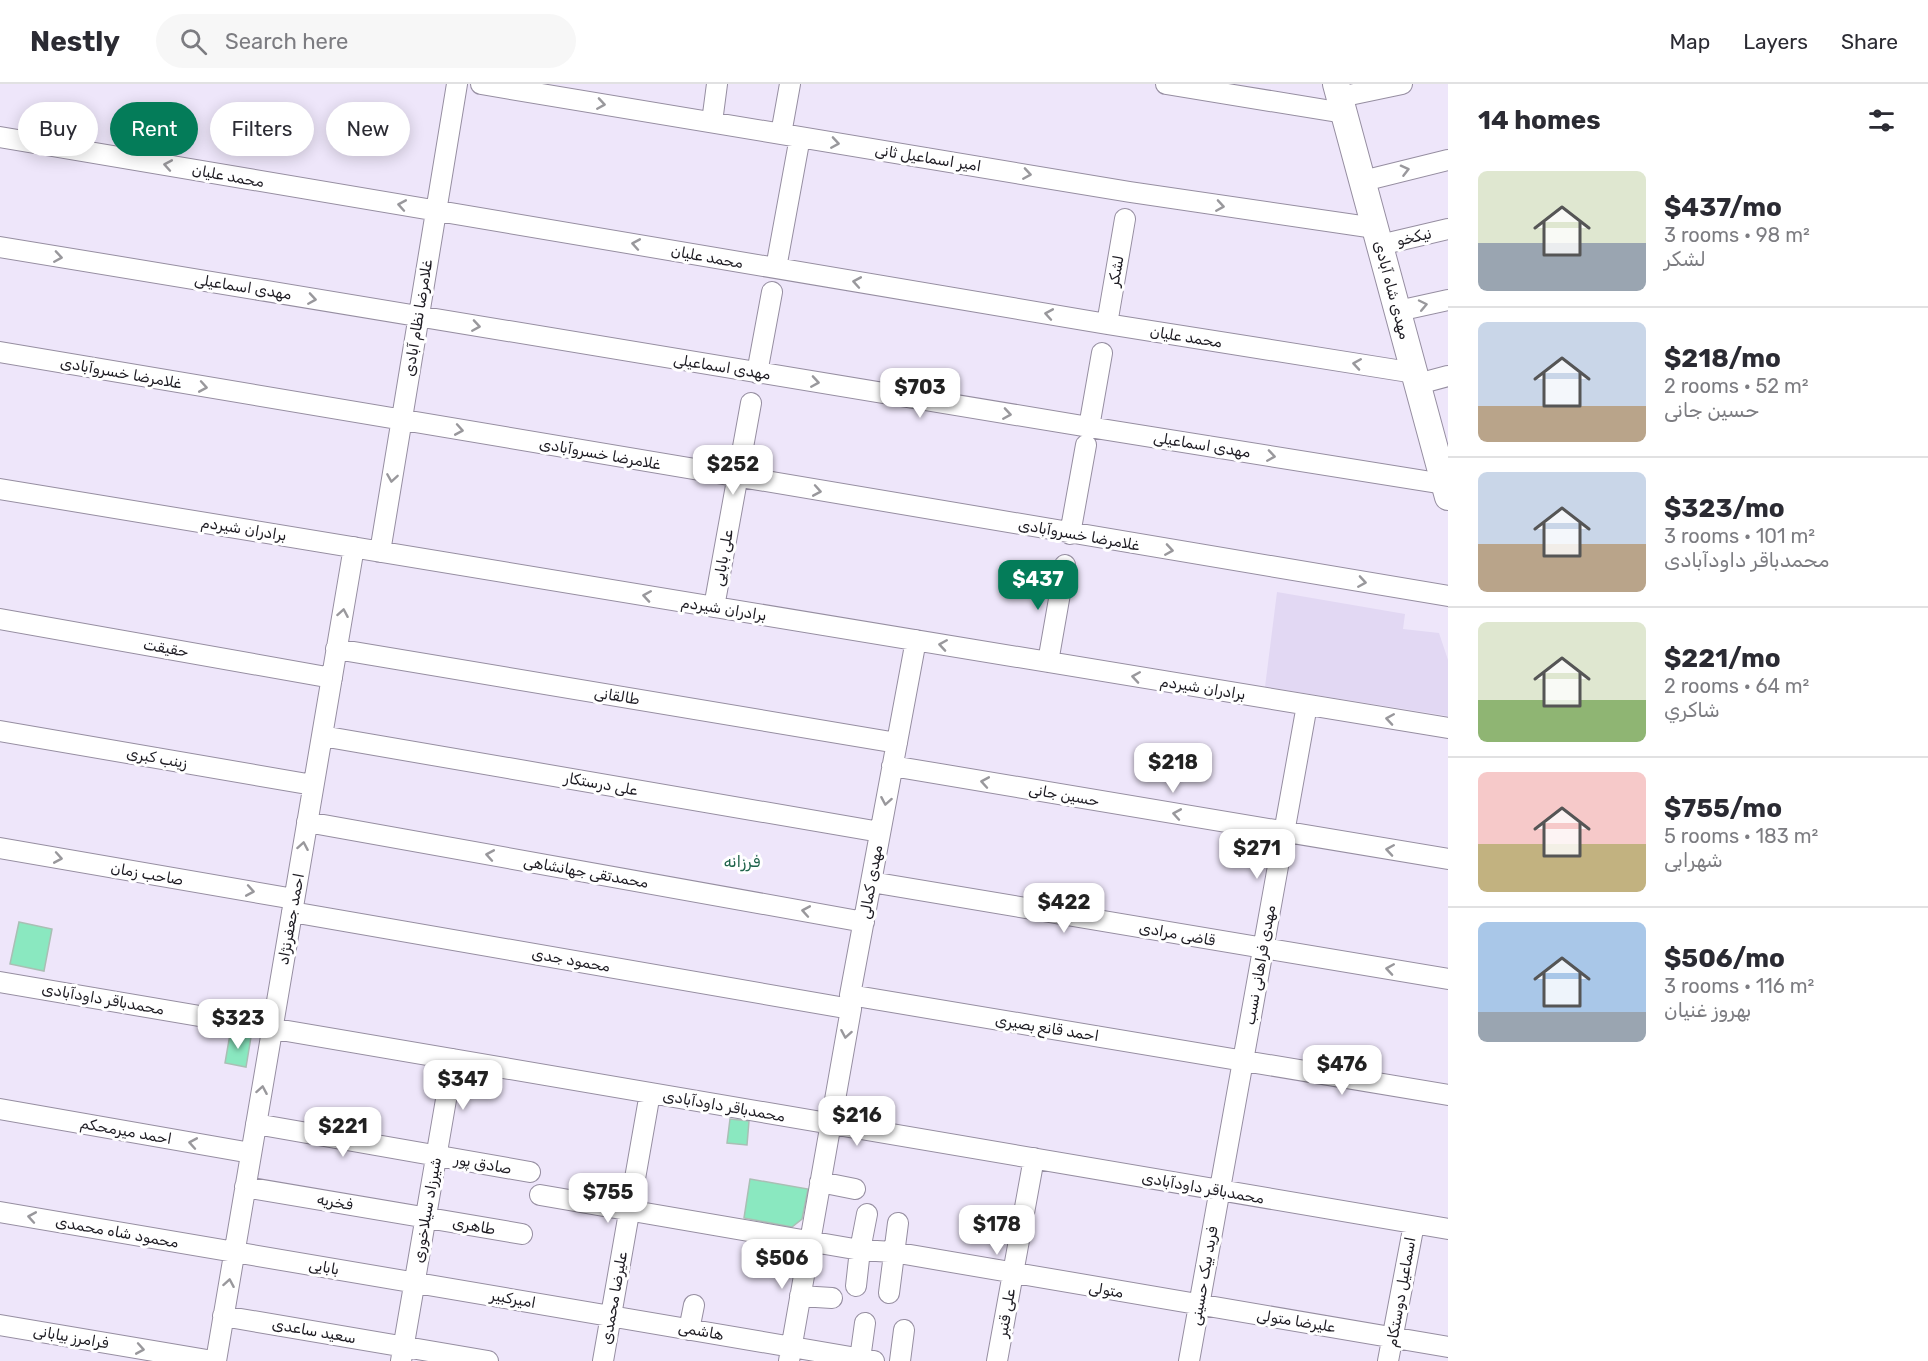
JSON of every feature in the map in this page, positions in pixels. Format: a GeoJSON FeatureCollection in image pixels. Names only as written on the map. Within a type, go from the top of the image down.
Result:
{"type":"FeatureCollection","features":[{"type":"Feature","properties":{"kind":"main road","name":"مهدی شاه آبادی"},"geometry":{"type":"LineString","coordinates":[[1340,98],[1416,379],[1443,458],[1446,490]]}},
{"type":"Feature","properties":{"kind":"street","name":"غلامرضا نظام آبادی"},"geometry":{"type":"LineString","coordinates":[[380,552],[457,84]]}},
{"type":"Feature","properties":{"kind":"street","name":"امیر اسماعیل ثانی"},"geometry":{"type":"LineString","coordinates":[[481,84],[507,86],[1378,236]]}},
{"type":"Feature","properties":{"kind":"street"},"geometry":{"type":"LineString","coordinates":[[712,122],[717,84]]}},
{"type":"Feature","properties":{"kind":"street"},"geometry":{"type":"LineString","coordinates":[[776,268],[790,135],[790,84]]}},
{"type":"Feature","properties":{"kind":"street"},"geometry":{"type":"LineString","coordinates":[[1166,84],[1340,98],[1402,84]]}},
{"type":"Feature","properties":{"kind":"street","name":"محمد علیان"},"geometry":{"type":"LineString","coordinates":[[0,137],[1107,324],[1416,379]]}},
{"type":"Feature","properties":{"kind":"street"},"geometry":{"type":"LineString","coordinates":[[1363,181],[1448,160]]}},
{"type":"Feature","properties":{"kind":"street","name":"لشكر"},"geometry":{"type":"LineString","coordinates":[[1107,324],[1125,219]]}},
{"type":"Feature","properties":{"kind":"street","name":"نیکخو"},"geometry":{"type":"LineString","coordinates":[[1378,236],[1448,228]]}},
{"type":"Feature","properties":{"kind":"street","name":"مهدی اسماعیلی"},"geometry":{"type":"LineString","coordinates":[[0,247],[757,373],[1087,436],[1446,490]]}},
{"type":"Feature","properties":{"kind":"street"},"geometry":{"type":"LineString","coordinates":[[757,373],[772,292]]}},
{"type":"Feature","properties":{"kind":"street"},"geometry":{"type":"LineString","coordinates":[[1398,310],[1448,300]]}},
{"type":"Feature","properties":{"kind":"street","name":"غلامرضا خسروآبادی"},"geometry":{"type":"LineString","coordinates":[[0,352],[1448,596]]}},
{"type":"Feature","properties":{"kind":"street"},"geometry":{"type":"LineString","coordinates":[[1070,534],[1102,353]]}},
{"type":"Feature","properties":{"kind":"street"},"geometry":{"type":"LineString","coordinates":[[1416,379],[1448,376]]}},
{"type":"Feature","properties":{"kind":"street","name":"علی بابایی"},"geometry":{"type":"LineString","coordinates":[[714,607],[751,403]]}},
{"type":"Feature","properties":{"kind":"street","name":"برادران شیردم"},"geometry":{"type":"LineString","coordinates":[[0,489],[1448,728]]}},
{"type":"Feature","properties":{"kind":"street","name":"احمد جعفرنژاد"},"geometry":{"type":"LineString","coordinates":[[214,1361],[224,1316],[354,547]]}},
{"type":"Feature","properties":{"kind":"street"},"geometry":{"type":"LineString","coordinates":[[1048,662],[1065,565]]}},
{"type":"Feature","properties":{"kind":"street","name":"حقیقت"},"geometry":{"type":"LineString","coordinates":[[0,620],[332,678]]}},
{"type":"Feature","properties":{"kind":"street","name":"مهدی کمالی"},"geometry":{"type":"LineString","coordinates":[[790,1354],[871,882],[916,640]]}},
{"type":"Feature","properties":{"kind":"street","name":"طالقانی"},"geometry":{"type":"LineString","coordinates":[[336,649],[897,743]]}},
{"type":"Feature","properties":{"kind":"street","name":"مهدی فراهانی نسب"},"geometry":{"type":"LineString","coordinates":[[1220,1190],[1307,705]]}},
{"type":"Feature","properties":{"kind":"street","name":"زینب کبری"},"geometry":{"type":"LineString","coordinates":[[0,731],[313,785]]}},
{"type":"Feature","properties":{"kind":"street","name":"علی درستکار"},"geometry":{"type":"LineString","coordinates":[[322,736],[880,832]]}},
{"type":"Feature","properties":{"kind":"street","name":"حسین جانی"},"geometry":{"type":"LineString","coordinates":[[892,766],[1448,859]]}},
{"type":"Feature","properties":{"kind":"street","name":"محمدتقی جهانشاهی"},"geometry":{"type":"LineString","coordinates":[[307,822],[864,922]]}},
{"type":"Feature","properties":{"kind":"street","name":"صاحب زمان"},"geometry":{"type":"LineString","coordinates":[[0,848],[293,905]]}},
{"type":"Feature","properties":{"kind":"street","name":"قاضی مرادی"},"geometry":{"type":"LineString","coordinates":[[871,882],[1448,979]]}},
{"type":"Feature","properties":{"kind":"street","name":"محمود جدی"},"geometry":{"type":"LineString","coordinates":[[293,905],[851,1002]]}},
{"type":"Feature","properties":{"kind":"street","name":"محمدباقر داودآبادی"},"geometry":{"type":"LineString","coordinates":[[0,982],[1448,1229]]}},
{"type":"Feature","properties":{"kind":"street","name":"احمد قانع بصیری"},"geometry":{"type":"LineString","coordinates":[[851,1002],[1243,1061],[1448,1095]]}},
{"type":"Feature","properties":{"kind":"street","name":"شیرزاد سیلاخوری"},"geometry":{"type":"LineString","coordinates":[[402,1354],[453,1059]]}},
{"type":"Feature","properties":{"kind":"street","name":"علیرضا محمدی"},"geometry":{"type":"LineString","coordinates":[[603,1361],[650,1093]]}},
{"type":"Feature","properties":{"kind":"street","name":"احمد میرمحکم"},"geometry":{"type":"LineString","coordinates":[[0,1109],[251,1153]]}},
{"type":"Feature","properties":{"kind":"street","name":"صادق پور"},"geometry":{"type":"LineString","coordinates":[[256,1124],[530,1172]]}},
{"type":"Feature","properties":{"kind":"street","name":"علی قنبر"},"geometry":{"type":"LineString","coordinates":[[997,1361],[1034,1158]]}},
{"type":"Feature","properties":{"kind":"street"},"geometry":{"type":"LineString","coordinates":[[820,1182],[855,1189]]}},
{"type":"Feature","properties":{"kind":"street","name":"فخریه"},"geometry":{"type":"LineString","coordinates":[[245,1187],[426,1217]]}},
{"type":"Feature","properties":{"kind":"street","name":"فرید بیک حسینی"},"geometry":{"type":"LineString","coordinates":[[1189,1361],[1220,1190]]}},
{"type":"Feature","properties":{"kind":"street","name":"متولی"},"geometry":{"type":"LineString","coordinates":[[540,1195],[860,1250],[893,1252],[1199,1305]]}},
{"type":"Feature","properties":{"kind":"street","name":"محمود شاه محمدی"},"geometry":{"type":"LineString","coordinates":[[0,1212],[234,1252]]}},
{"type":"Feature","properties":{"kind":"street"},"geometry":{"type":"LineString","coordinates":[[856,1286],[867,1214]]}},
{"type":"Feature","properties":{"kind":"street","name":"طاهری"},"geometry":{"type":"LineString","coordinates":[[426,1217],[522,1234]]}},
{"type":"Feature","properties":{"kind":"street"},"geometry":{"type":"LineString","coordinates":[[889,1293],[898,1223]]}},
{"type":"Feature","properties":{"kind":"street","name":"اسماعیل دوستکام"},"geometry":{"type":"LineString","coordinates":[[1388,1361],[1414,1224]]}},
{"type":"Feature","properties":{"kind":"street","name":"بابایی"},"geometry":{"type":"LineString","coordinates":[[234,1252],[414,1283]]}},
{"type":"Feature","properties":{"kind":"street","name":"امیرکبیر"},"geometry":{"type":"LineString","coordinates":[[414,1283],[611,1316]]}},
{"type":"Feature","properties":{"kind":"street"},"geometry":{"type":"LineString","coordinates":[[800,1296],[832,1298]]}},
{"type":"Feature","properties":{"kind":"street"},"geometry":{"type":"LineString","coordinates":[[689,1329],[694,1305]]}},
{"type":"Feature","properties":{"kind":"street","name":"علیرضا متولی"},"geometry":{"type":"LineString","coordinates":[[1199,1305],[1448,1347]]}},
{"type":"Feature","properties":{"kind":"street","name":"سعید ساعدی"},"geometry":{"type":"LineString","coordinates":[[224,1316],[402,1354],[488,1361]]}},
{"type":"Feature","properties":{"kind":"street","name":"هاشمی"},"geometry":{"type":"LineString","coordinates":[[611,1316],[689,1329],[790,1354],[867,1360]]}},
{"type":"Feature","properties":{"kind":"street"},"geometry":{"type":"LineString","coordinates":[[865,1323],[867,1360]]}},
{"type":"Feature","properties":{"kind":"street","name":"فرامرز بیابانی"},"geometry":{"type":"LineString","coordinates":[[0,1324],[214,1361]]}},
{"type":"Feature","properties":{"kind":"street"},"geometry":{"type":"LineString","coordinates":[[900,1361],[904,1330]]}},
{"type":"Feature","properties":{"kind":"shaded area"},"geometry":{"type":"Polygon","coordinates":[[[1277,592],[1405,614],[1403,629],[1439,633],[1448,660],[1448,716],[1265,687],[1277,592]]]}},
{"type":"Feature","properties":{"kind":"building"},"geometry":{"type":"Polygon","coordinates":[[[19,922],[52,929],[44,971],[10,964],[19,922]]]}},
{"type":"Feature","properties":{"kind":"building"},"geometry":{"type":"Polygon","coordinates":[[[230,1034],[251,1037],[246,1067],[225,1063],[230,1034]]]}},
{"type":"Feature","properties":{"kind":"building"},"geometry":{"type":"Polygon","coordinates":[[[730,1119],[749,1121],[747,1145],[727,1143],[730,1119]]]}},
{"type":"Feature","properties":{"kind":"building"},"geometry":{"type":"Polygon","coordinates":[[[750,1179],[808,1189],[802,1219],[792,1227],[744,1218],[750,1179]]]}},
{"type":"Feature","properties":{"kind":"district","name":"فرزانه"},"geometry":{"type":"Point","coordinates":[742,861]}}]}
